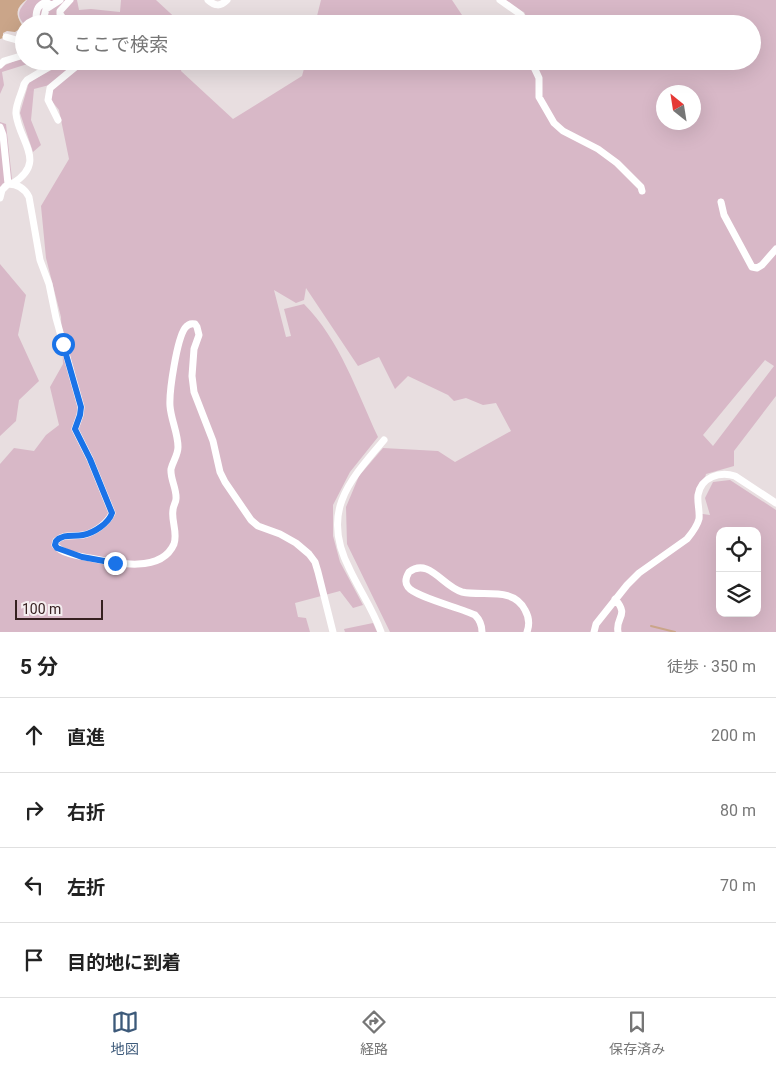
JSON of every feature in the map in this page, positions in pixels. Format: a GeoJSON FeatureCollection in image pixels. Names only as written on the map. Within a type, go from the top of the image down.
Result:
{"type":"FeatureCollection","features":[{"type":"Feature","properties":{"kind":"street"},"geometry":{"type":"LineString","coordinates":[[44,15],[46,9],[60,0]]}},
{"type":"Feature","properties":{"kind":"street"},"geometry":{"type":"LineString","coordinates":[[61,15],[60,11],[70,0]]}},
{"type":"Feature","properties":{"kind":"street"},"geometry":{"type":"LineString","coordinates":[[208,0],[214,5],[218,5],[227,0]]}},
{"type":"Feature","properties":{"kind":"street"},"geometry":{"type":"LineString","coordinates":[[500,0],[521,15]]}},
{"type":"Feature","properties":{"kind":"street"},"geometry":{"type":"LineString","coordinates":[[36,15],[36,10],[40,4],[46,2],[51,5]]}},
{"type":"Feature","properties":{"kind":"street"},"geometry":{"type":"LineString","coordinates":[[6,37],[15,40]]}},
{"type":"Feature","properties":{"kind":"street"},"geometry":{"type":"LineString","coordinates":[[0,64],[15,57]]}},
{"type":"Feature","properties":{"kind":"street"},"geometry":{"type":"LineString","coordinates":[[0,198],[5,186],[19,180],[29,166],[30,158],[16,115],[24,84],[27,80],[44,70]]}},
{"type":"Feature","properties":{"kind":"street"},"geometry":{"type":"LineString","coordinates":[[58,120],[48,100],[50,88],[72,70]]}},
{"type":"Feature","properties":{"kind":"street"},"geometry":{"type":"LineString","coordinates":[[535,70],[539,78],[539,97],[554,124],[598,149],[617,163],[641,187],[642,191]]}},
{"type":"Feature","properties":{"kind":"street"},"geometry":{"type":"LineString","coordinates":[[0,127],[3,135],[10,184]]}},
{"type":"Feature","properties":{"kind":"street"},"geometry":{"type":"LineString","coordinates":[[10,184],[22,188],[29,197],[40,260],[81,407],[75,429],[90,459],[112,513],[106,522],[90,533],[58,538],[55,543],[57,548],[82,557],[131,565],[143,564],[162,557],[174,544],[173,509],[176,499],[171,469],[178,449],[170,405],[175,360],[181,337],[184,328],[189,324],[195,324],[199,334],[194,349],[194,392],[213,441],[220,472],[250,520],[258,526],[280,534],[296,543],[315,562],[333,632]]}},
{"type":"Feature","properties":{"kind":"street"},"geometry":{"type":"LineString","coordinates":[[721,202],[724,215],[752,267],[757,268],[762,265],[776,249]]}},
{"type":"Feature","properties":{"kind":"street"},"geometry":{"type":"LineString","coordinates":[[381,632],[376,617],[342,555],[338,537],[338,520],[341,499],[348,484],[384,440]]}},
{"type":"Feature","properties":{"kind":"street"},"geometry":{"type":"LineString","coordinates":[[594,632],[596,624],[627,584],[693,532],[699,518],[698,496],[700,489],[710,478],[717,474],[727,473],[776,503]]}},
{"type":"Feature","properties":{"kind":"street"},"geometry":{"type":"LineString","coordinates":[[482,632],[480,620],[475,615],[411,591],[406,584],[409,572],[419,567],[426,568],[450,587],[461,592],[512,597],[519,601],[527,614],[529,623],[527,632]]}},
{"type":"Feature","properties":{"kind":"street"},"geometry":{"type":"LineString","coordinates":[[615,599],[620,605],[623,614],[617,628],[618,632]]}},
{"type":"Feature","properties":{"kind":"shaded area"},"geometry":{"type":"Polygon","coordinates":[[[0,0],[26,0],[18,9],[18,15],[15,15],[15,32],[7,31],[3,33],[3,38],[0,39],[0,0]]]}},
{"type":"Feature","properties":{"kind":"shaded area"},"geometry":{"type":"Polygon","coordinates":[[[27,0],[77,0],[79,10],[91,9],[120,12],[121,0],[156,0],[172,15],[19,15],[27,0]]]}},
{"type":"Feature","properties":{"kind":"shaded area"},"geometry":{"type":"Polygon","coordinates":[[[321,0],[452,0],[462,15],[317,15],[321,0]]]}},
{"type":"Feature","properties":{"kind":"shaded area"},"geometry":{"type":"Polygon","coordinates":[[[500,0],[776,0],[776,396],[734,451],[734,466],[706,474],[696,513],[710,515],[705,498],[713,482],[730,480],[776,510],[776,632],[390,632],[347,544],[346,507],[359,476],[383,448],[438,451],[455,462],[511,431],[496,403],[483,405],[466,398],[454,401],[448,395],[408,376],[395,389],[379,357],[358,366],[306,288],[304,300],[296,303],[274,290],[286,337],[291,336],[284,309],[304,304],[317,318],[338,350],[378,437],[350,472],[333,505],[333,536],[340,562],[363,605],[353,608],[340,591],[295,603],[298,617],[306,618],[310,632],[0,632],[0,464],[14,448],[34,451],[46,435],[59,425],[50,387],[63,364],[61,317],[46,258],[41,206],[69,159],[59,110],[51,100],[53,84],[34,89],[31,120],[41,145],[33,152],[20,113],[29,82],[52,70],[181,70],[233,119],[302,76],[304,70],[761,70],[761,15],[526,15],[524,12],[507,8],[500,0]],[[765,360],[703,435],[713,446],[774,366],[765,360]]]}},
{"type":"Feature","properties":{"kind":"shaded area"},"geometry":{"type":"Polygon","coordinates":[[[15,61],[15,68],[2,72],[4,85],[0,94],[0,66],[15,61]]]}},
{"type":"Feature","properties":{"kind":"shaded area"},"geometry":{"type":"Polygon","coordinates":[[[0,122],[6,124],[12,179],[2,184],[0,192],[0,122]]]}},
{"type":"Feature","properties":{"kind":"shaded area"},"geometry":{"type":"Polygon","coordinates":[[[0,264],[26,295],[18,335],[39,381],[19,400],[16,421],[0,436],[0,264]]]}},
{"type":"Feature","properties":{"kind":"shaded area"},"geometry":{"type":"Polygon","coordinates":[[[373,623],[377,632],[345,632],[344,629],[373,623]]]}},
{"type":"Feature","properties":{"kind":"waterway"},"geometry":{"type":"LineString","coordinates":[[651,626],[675,632]]}},
{"type":"Feature","properties":{"kind":"route"},"geometry":{"type":"LineString","coordinates":[[63,344],[81,407],[80,415],[75,425],[76,434],[94,467],[112,513],[106,522],[90,533],[62,536],[58,538],[55,545],[57,548],[82,557],[115,563]]}}]}
